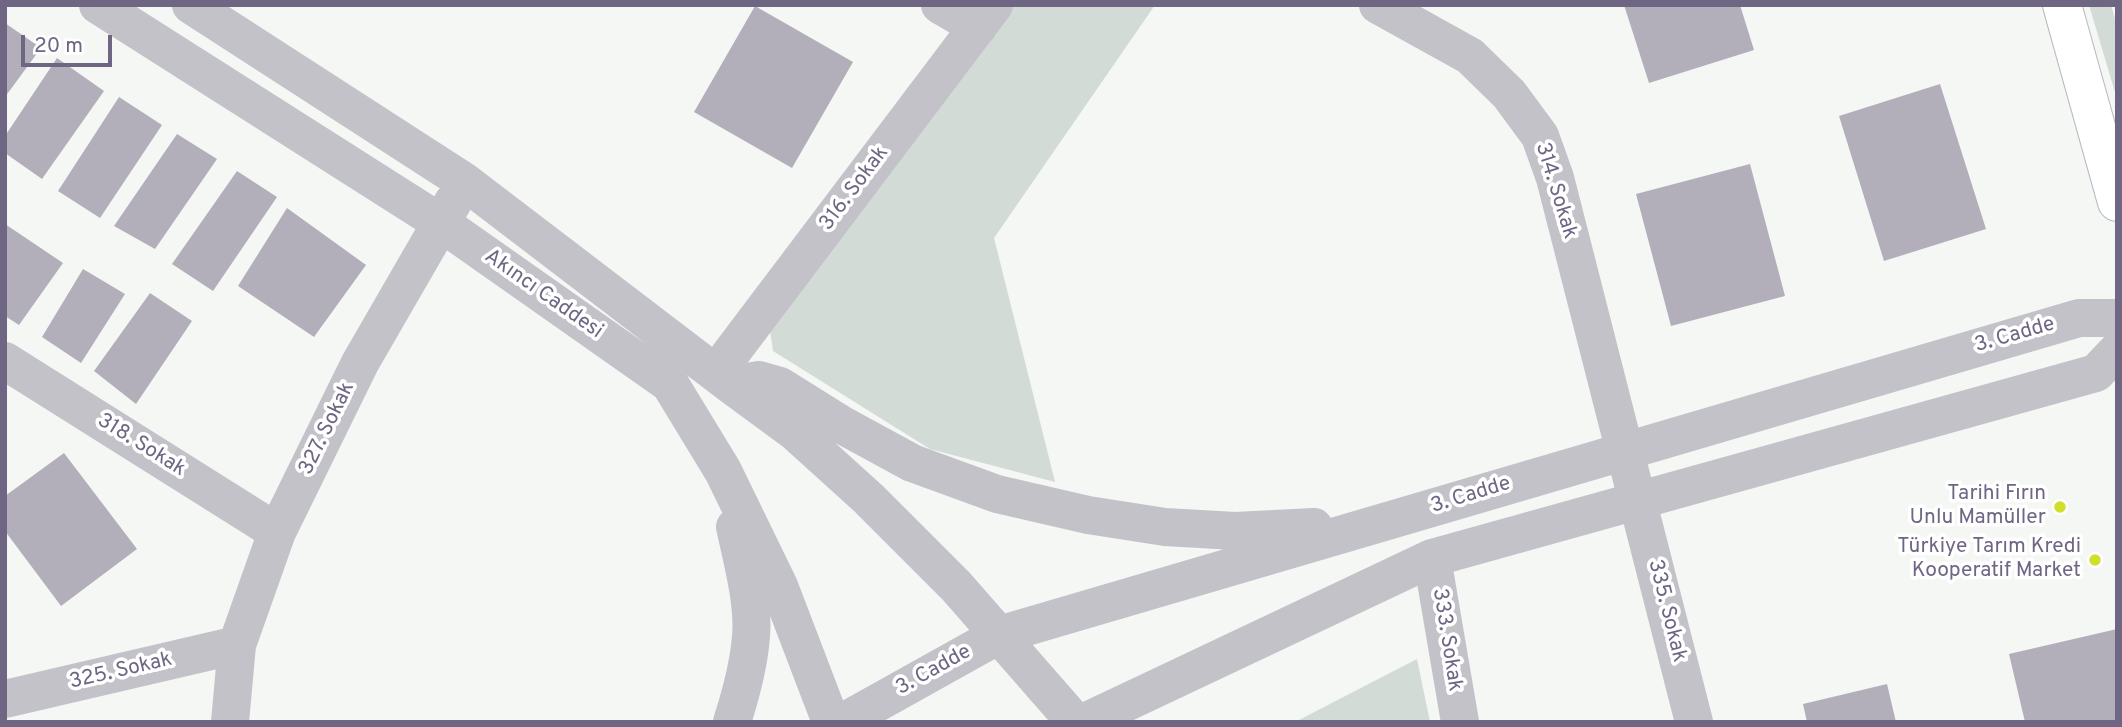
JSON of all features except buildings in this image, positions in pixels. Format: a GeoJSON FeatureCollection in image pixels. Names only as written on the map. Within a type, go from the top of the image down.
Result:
{"type":"FeatureCollection","features":[{"type":"Feature","properties":{"kind":"main road"},"geometry":{"type":"LineString","coordinates":[[2062,5],[2117,202]]}},
{"type":"Feature","properties":{"kind":"street","name":"Akıncı Caddesi"},"geometry":{"type":"LineString","coordinates":[[98,5],[441,223],[670,384],[723,471],[779,586],[831,722]]}},
{"type":"Feature","properties":{"kind":"street","name":"Akıncı Caddesi"},"geometry":{"type":"LineString","coordinates":[[191,5],[465,182],[795,432],[956,586],[1075,722]]}},
{"type":"Feature","properties":{"kind":"street"},"geometry":{"type":"LineString","coordinates":[[940,5],[986,16]]}},
{"type":"Feature","properties":{"kind":"street","name":"314. Sokak"},"geometry":{"type":"LineString","coordinates":[[1378,5],[1470,57],[1509,94],[1540,136],[1555,178],[1638,501]]}},
{"type":"Feature","properties":{"kind":"street","name":"316. Sokak"},"geometry":{"type":"LineString","coordinates":[[723,379],[986,16]]}},
{"type":"Feature","properties":{"kind":"street","name":"327. Sokak"},"geometry":{"type":"LineString","coordinates":[[230,722],[237,645],[277,532],[360,363],[465,182]]}},
{"type":"Feature","properties":{"kind":"street","name":"3. Cadde"},"geometry":{"type":"LineString","coordinates":[[843,722],[999,635],[2079,318],[2117,318]]}},
{"type":"Feature","properties":{"kind":"street"},"geometry":{"type":"LineString","coordinates":[[1085,722],[1432,558],[2096,373],[2117,351]]}},
{"type":"Feature","properties":{"kind":"street","name":"318. Sokak"},"geometry":{"type":"LineString","coordinates":[[5,361],[277,532]]}},
{"type":"Feature","properties":{"kind":"street"},"geometry":{"type":"LineString","coordinates":[[723,379],[759,380],[780,386],[844,426],[912,463],[997,494],[1088,515],[1165,527],[1235,531],[1372,525]]}},
{"type":"Feature","properties":{"kind":"street"},"geometry":{"type":"LineString","coordinates":[[723,471],[746,578],[751,634],[742,692],[732,722]]}},
{"type":"Feature","properties":{"kind":"street","name":"335. Sokak"},"geometry":{"type":"LineString","coordinates":[[1638,501],[1694,722]]}},
{"type":"Feature","properties":{"kind":"street","name":"333. Sokak"},"geometry":{"type":"LineString","coordinates":[[1432,558],[1460,722]]}},
{"type":"Feature","properties":{"kind":"street","name":"325. Sokak"},"geometry":{"type":"LineString","coordinates":[[5,699],[237,645]]}},
{"type":"Feature","properties":{"kind":"shaded area"},"geometry":{"type":"Polygon","coordinates":[[[1010,5],[1155,5],[994,238],[1055,482],[930,449],[773,351],[770,330],[1010,5]]]}},
{"type":"Feature","properties":{"kind":"shaded area"},"geometry":{"type":"Polygon","coordinates":[[[2089,5],[2111,5],[2117,25],[2117,99],[2089,5]]]}},
{"type":"Feature","properties":{"kind":"shaded area"},"geometry":{"type":"Polygon","coordinates":[[[1417,659],[1430,722],[1295,722],[1417,659]]]}},
{"type":"Feature","properties":{"kind":"place","name":"Tarihi Fırın Unlu Mamüller"},"geometry":{"type":"Point","coordinates":[2060,507]}},
{"type":"Feature","properties":{"kind":"place","name":"Türkiye Tarım Kredi Kooperatif Market"},"geometry":{"type":"Point","coordinates":[2095,560]}}]}
